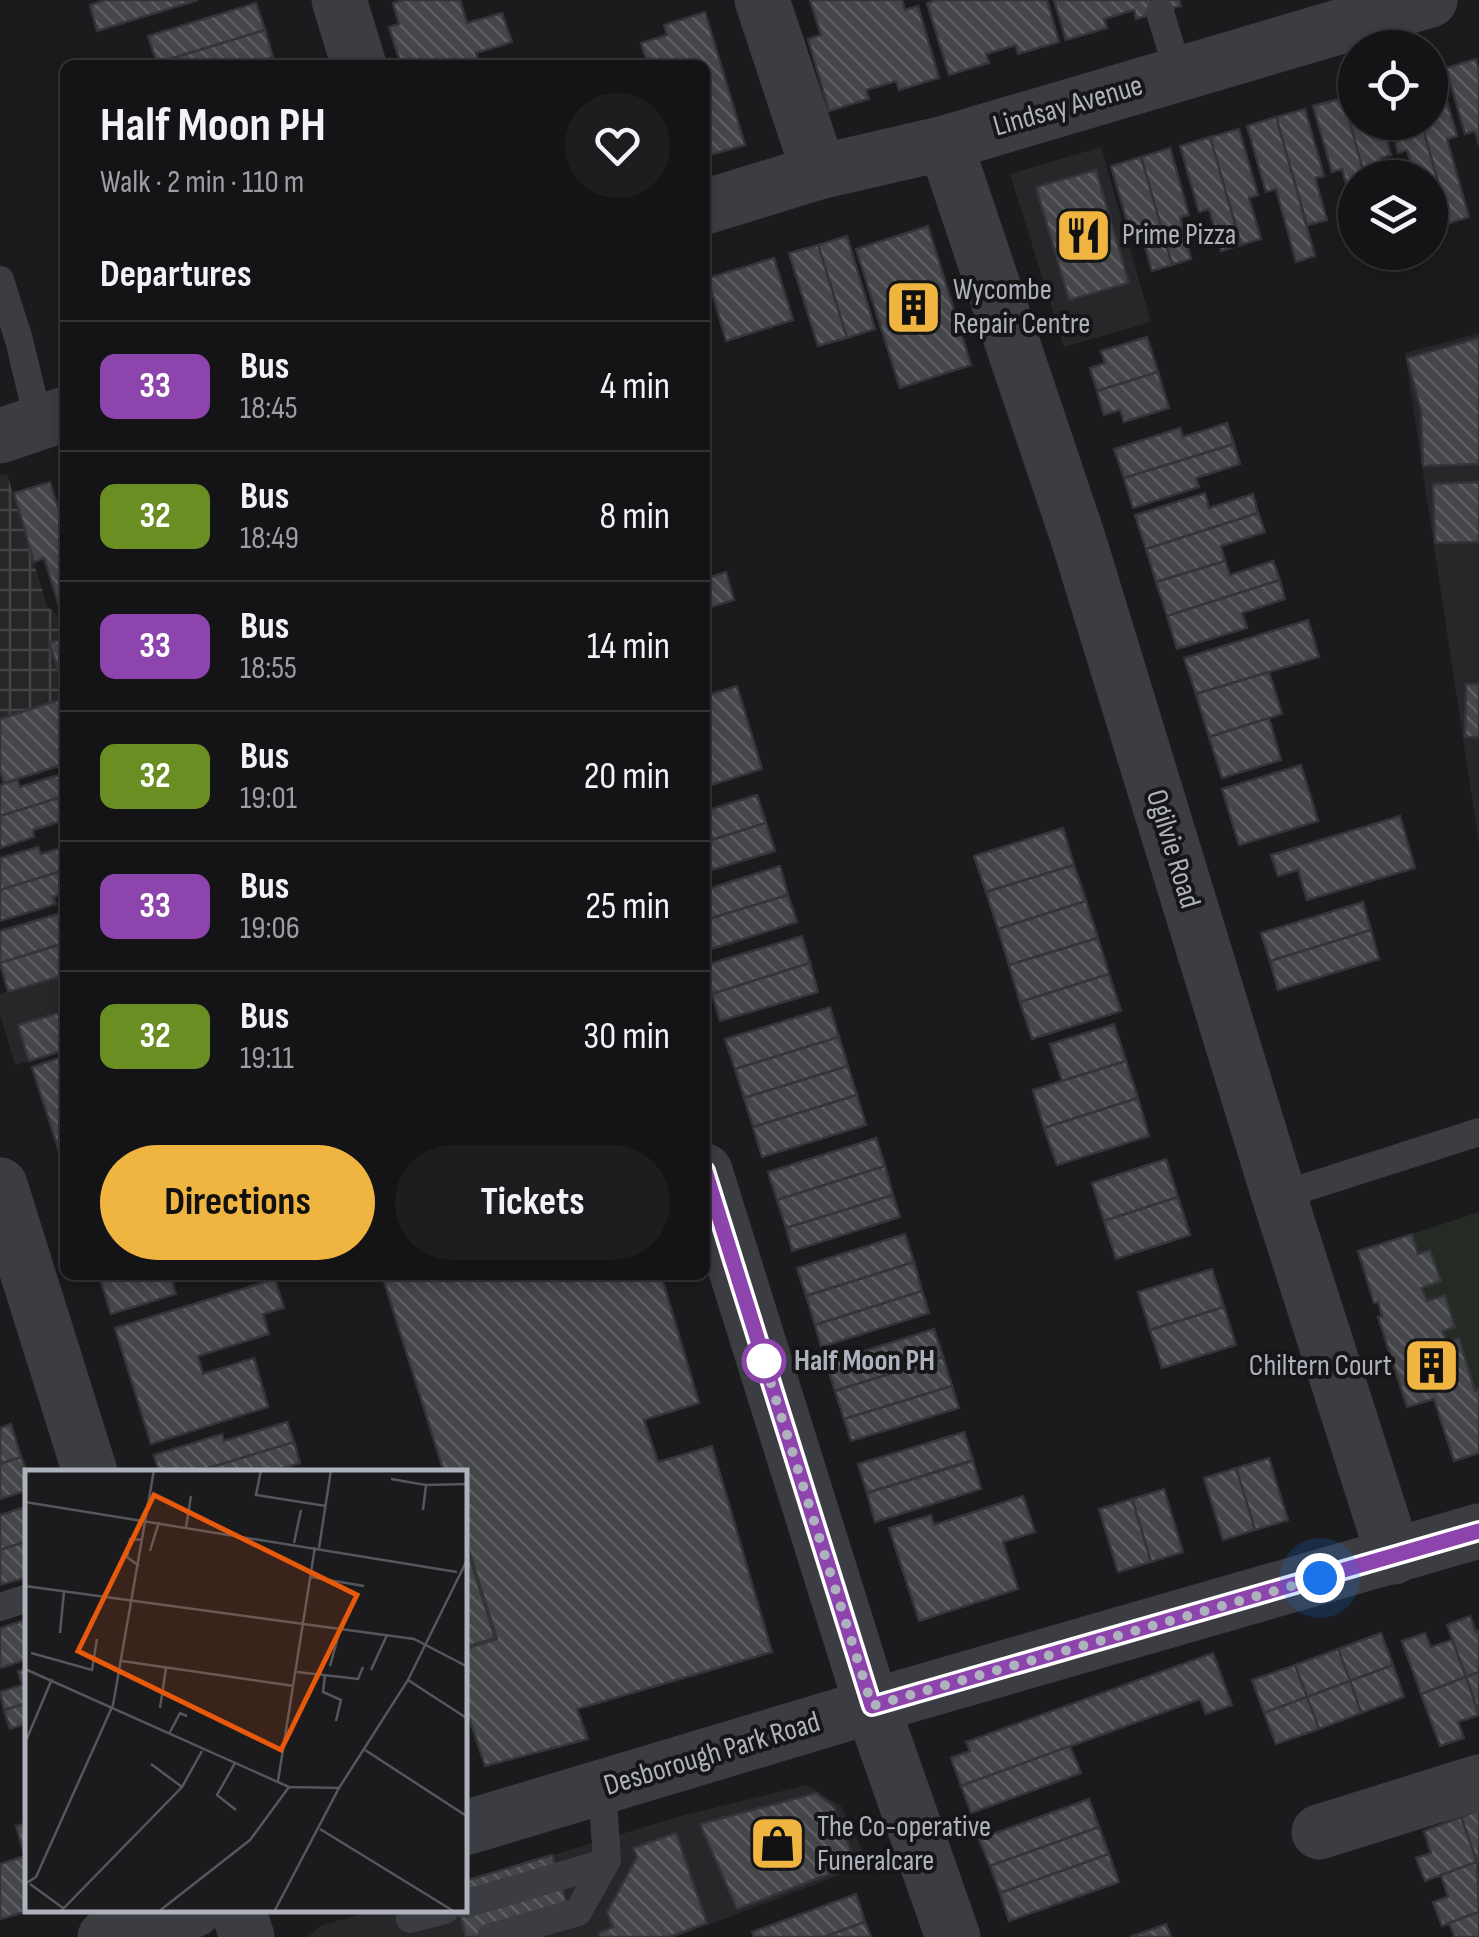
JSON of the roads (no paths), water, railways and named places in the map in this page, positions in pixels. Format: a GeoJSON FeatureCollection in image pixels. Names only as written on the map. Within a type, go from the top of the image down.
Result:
{"type":"FeatureCollection","features":[{"type":"Feature","properties":{"kind":"street"},"geometry":{"type":"LineString","coordinates":[[339,0],[357,60]]}},
{"type":"Feature","properties":{"kind":"street"},"geometry":{"type":"LineString","coordinates":[[762,0],[819,172]]}},
{"type":"Feature","properties":{"kind":"street","name":"Lindsay Avenue"},"geometry":{"type":"LineString","coordinates":[[710,205],[819,172],[945,143],[1430,0]]}},
{"type":"Feature","properties":{"kind":"street","name":"Ogilvie Road"},"geometry":{"type":"LineString","coordinates":[[945,143],[1078,538],[1394,1557]]}},
{"type":"Feature","properties":{"kind":"street"},"geometry":{"type":"LineString","coordinates":[[0,1185],[89,1470]]}},
{"type":"Feature","properties":{"kind":"street"},"geometry":{"type":"LineString","coordinates":[[710,1187],[872,1706],[953,1937]]}},
{"type":"Feature","properties":{"kind":"street","name":"Desborough Park Road"},"geometry":{"type":"LineString","coordinates":[[468,1827],[1479,1531]]}},
{"type":"Feature","properties":{"kind":"street"},"geometry":{"type":"LineString","coordinates":[[1319,1832],[1479,1782]]}},
{"type":"Feature","properties":{"kind":"street"},"geometry":{"type":"LineString","coordinates":[[104,1937],[187,1912]]}},
{"type":"Feature","properties":{"kind":"street"},"geometry":{"type":"LineString","coordinates":[[239,1912],[246,1937]]}},
{"type":"Feature","properties":{"kind":"lane"},"geometry":{"type":"LineString","coordinates":[[1160,12],[1179,74]]}},
{"type":"Feature","properties":{"kind":"lane"},"geometry":{"type":"LineString","coordinates":[[0,280],[18,340],[35,425]]}},
{"type":"Feature","properties":{"kind":"lane"},"geometry":{"type":"LineString","coordinates":[[1279,1196],[1479,1132]]}},
{"type":"Feature","properties":{"kind":"lane"},"geometry":{"type":"LineString","coordinates":[[0,1607],[25,1599]]}},
{"type":"Feature","properties":{"kind":"lane"},"geometry":{"type":"LineString","coordinates":[[492,1937],[578,1912],[607,1860],[602,1787]]}},
{"type":"Feature","properties":{"kind":"lane"},"geometry":{"type":"LineString","coordinates":[[468,1903],[605,1864]]}},
{"type":"Feature","properties":{"kind":"lane"},"geometry":{"type":"LineString","coordinates":[[411,1922],[439,1912]]}},
{"type":"Feature","properties":{"kind":"place","name":"Prime Pizza"},"geometry":{"type":"Point","coordinates":[1083,235]}},
{"type":"Feature","properties":{"kind":"place","name":"Wycombe Repair Centre"},"geometry":{"type":"Point","coordinates":[914,307]}},
{"type":"Feature","properties":{"kind":"place","name":"Half Moon PH"},"geometry":{"type":"Point","coordinates":[764,1361]}},
{"type":"Feature","properties":{"kind":"place","name":"Chiltern Court"},"geometry":{"type":"Point","coordinates":[1431,1366]}},
{"type":"Feature","properties":{"kind":"place","name":"The Co-operative Funeralcare"},"geometry":{"type":"Point","coordinates":[778,1844]}}]}
